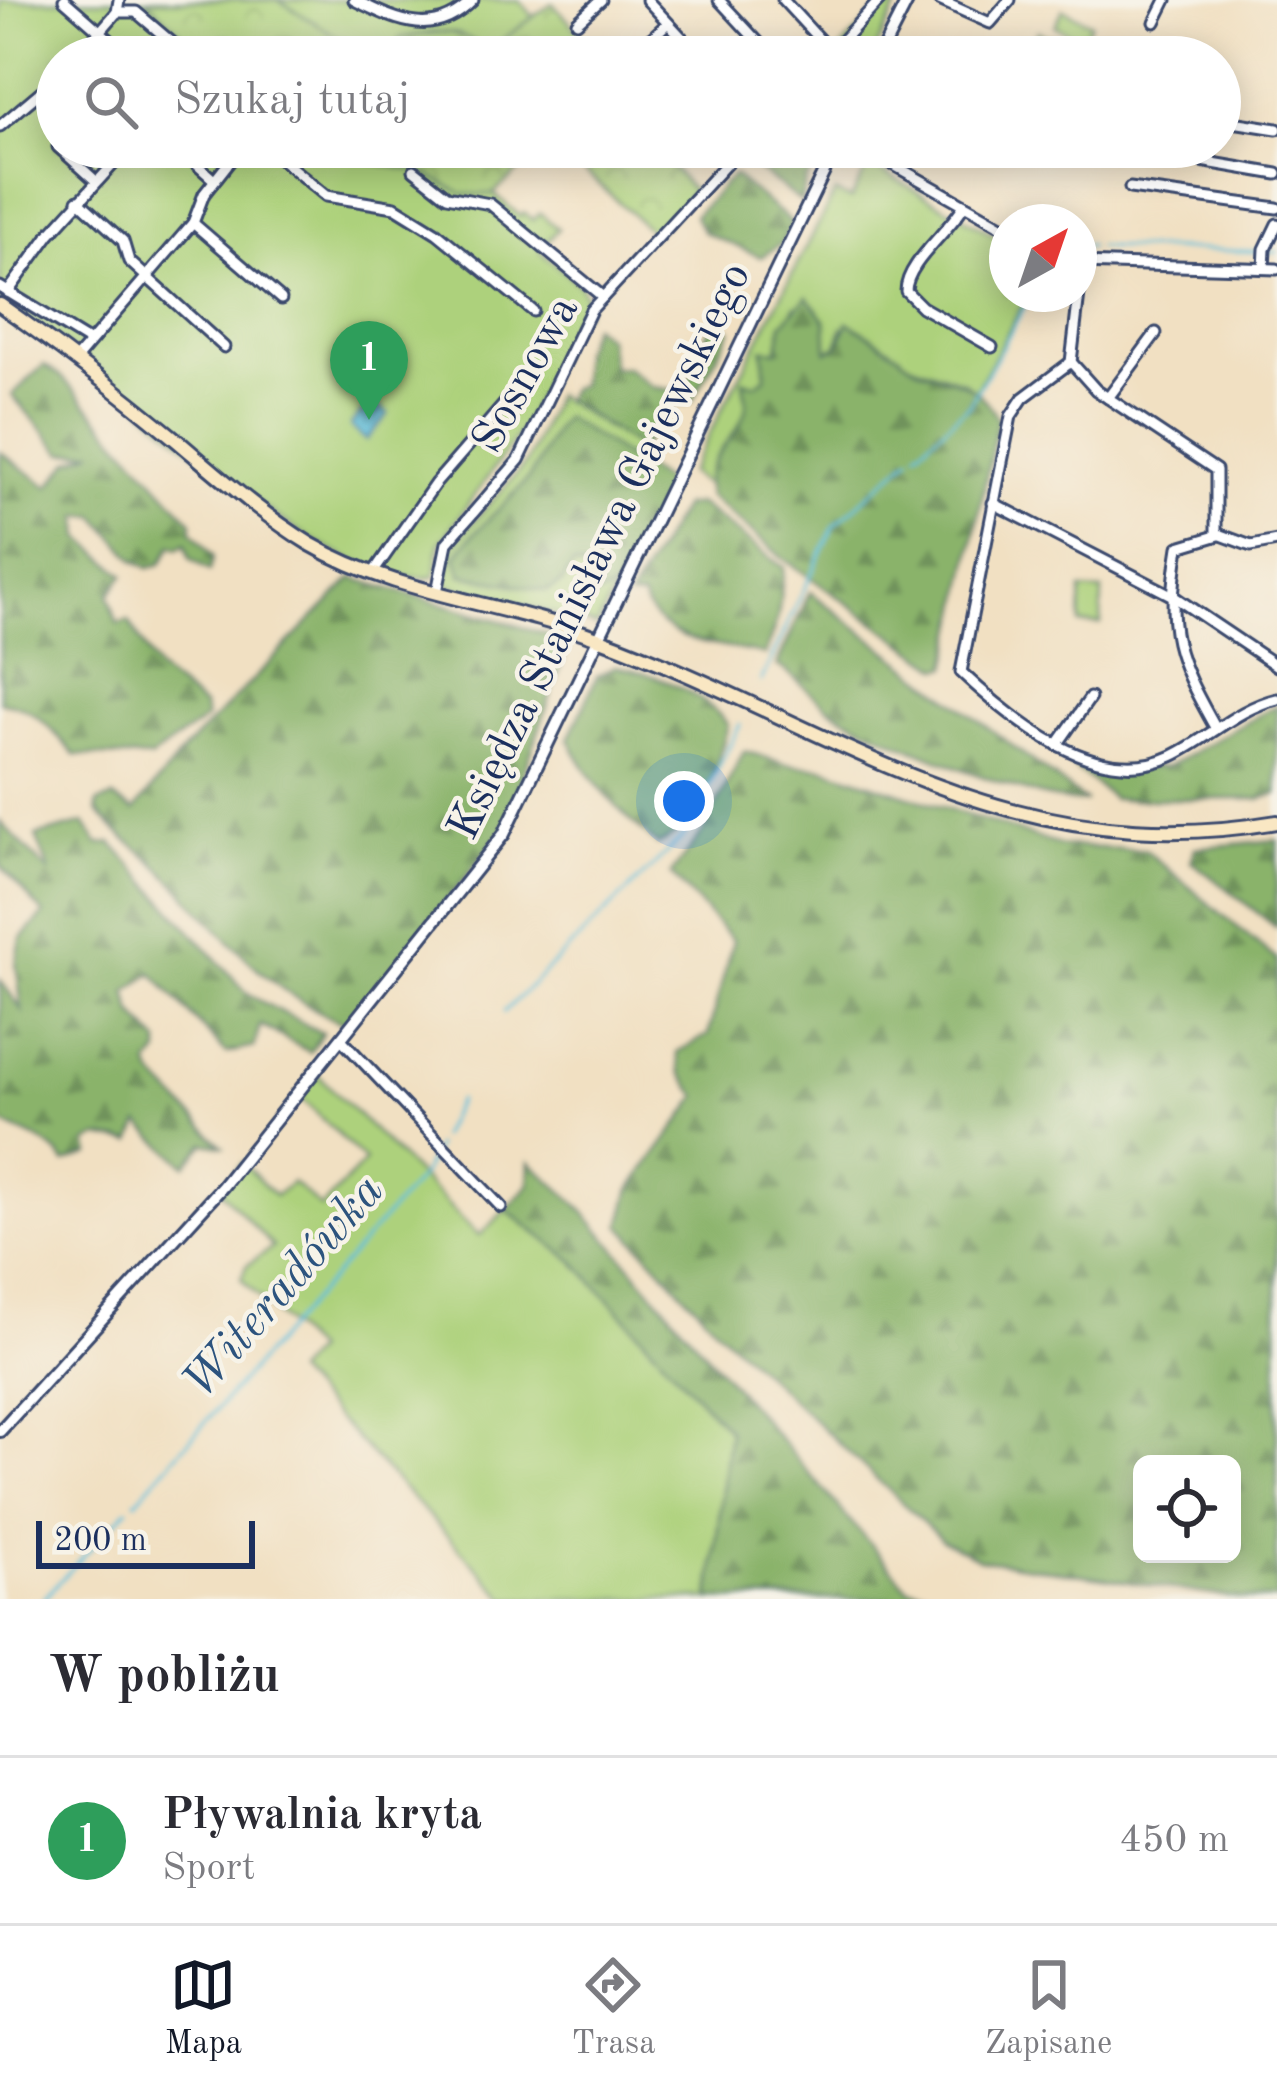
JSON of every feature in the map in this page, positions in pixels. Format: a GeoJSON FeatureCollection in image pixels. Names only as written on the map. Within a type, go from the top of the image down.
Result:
{"type":"FeatureCollection","features":[{"type":"Feature","properties":{"kind":"main road"},"geometry":{"type":"LineString","coordinates":[[0,305],[76,359],[291,532],[373,573],[601,639],[939,789],[1021,815],[1135,830],[1277,821]]}},
{"type":"Feature","properties":{"kind":"street"},"geometry":{"type":"LineString","coordinates":[[64,0],[105,36]]}},
{"type":"Feature","properties":{"kind":"street"},"geometry":{"type":"LineString","coordinates":[[354,0],[403,22],[427,26],[456,15],[473,0]]}},
{"type":"Feature","properties":{"kind":"street"},"geometry":{"type":"LineString","coordinates":[[578,22],[602,0]]}},
{"type":"Feature","properties":{"kind":"street"},"geometry":{"type":"LineString","coordinates":[[646,0],[680,36]]}},
{"type":"Feature","properties":{"kind":"street"},"geometry":{"type":"LineString","coordinates":[[719,0],[752,36]]}},
{"type":"Feature","properties":{"kind":"street"},"geometry":{"type":"LineString","coordinates":[[783,0],[813,36]]}},
{"type":"Feature","properties":{"kind":"street"},"geometry":{"type":"LineString","coordinates":[[847,36],[880,0]]}},
{"type":"Feature","properties":{"kind":"street"},"geometry":{"type":"LineString","coordinates":[[890,36],[908,0]]}},
{"type":"Feature","properties":{"kind":"street"},"geometry":{"type":"LineString","coordinates":[[939,0],[990,23],[1010,0]]}},
{"type":"Feature","properties":{"kind":"street"},"geometry":{"type":"LineString","coordinates":[[1155,22],[1166,0]]}},
{"type":"Feature","properties":{"kind":"street"},"geometry":{"type":"LineString","coordinates":[[96,36],[118,6],[136,12],[164,36]]}},
{"type":"Feature","properties":{"kind":"street"},"geometry":{"type":"LineString","coordinates":[[654,36],[668,23]]}},
{"type":"Feature","properties":{"kind":"street"},"geometry":{"type":"LineString","coordinates":[[0,126],[36,96]]}},
{"type":"Feature","properties":{"kind":"street"},"geometry":{"type":"LineString","coordinates":[[1241,123],[1277,129]]}},
{"type":"Feature","properties":{"kind":"street"},"geometry":{"type":"LineString","coordinates":[[81,168],[96,181]]}},
{"type":"Feature","properties":{"kind":"street"},"geometry":{"type":"LineString","coordinates":[[90,342],[4,289],[108,168]]}},
{"type":"Feature","properties":{"kind":"street"},"geometry":{"type":"LineString","coordinates":[[201,168],[214,180]]}},
{"type":"Feature","properties":{"kind":"street"},"geometry":{"type":"LineString","coordinates":[[76,359],[193,223],[224,168]]}},
{"type":"Feature","properties":{"kind":"street"},"geometry":{"type":"LineString","coordinates":[[292,168],[326,196],[395,207],[437,233],[533,311]]}},
{"type":"Feature","properties":{"kind":"street","name":"Sosnowa"},"geometry":{"type":"LineString","coordinates":[[437,592],[450,538],[519,460],[582,325],[723,168]]}},
{"type":"Feature","properties":{"kind":"street","name":"Księdza Stanisława Gajewskiego"},"geometry":{"type":"LineString","coordinates":[[0,1431],[223,1186],[504,834],[826,168]]}},
{"type":"Feature","properties":{"kind":"street"},"geometry":{"type":"LineString","coordinates":[[899,168],[989,219]]}},
{"type":"Feature","properties":{"kind":"street"},"geometry":{"type":"LineString","coordinates":[[1241,168],[1277,174]]}},
{"type":"Feature","properties":{"kind":"street"},"geometry":{"type":"LineString","coordinates":[[414,170],[447,196],[490,204],[603,297]]}},
{"type":"Feature","properties":{"kind":"street"},"geometry":{"type":"LineString","coordinates":[[1130,188],[1277,208]]}},
{"type":"Feature","properties":{"kind":"street"},"geometry":{"type":"LineString","coordinates":[[78,200],[123,242],[129,261],[224,347]]}},
{"type":"Feature","properties":{"kind":"street"},"geometry":{"type":"LineString","coordinates":[[964,205],[948,232],[916,264],[906,291],[922,307],[992,346]]}},
{"type":"Feature","properties":{"kind":"street"},"geometry":{"type":"LineString","coordinates":[[193,223],[281,299]]}},
{"type":"Feature","properties":{"kind":"street"},"geometry":{"type":"LineString","coordinates":[[1264,268],[1277,224]]}},
{"type":"Feature","properties":{"kind":"street"},"geometry":{"type":"LineString","coordinates":[[1097,263],[1277,269]]}},
{"type":"Feature","properties":{"kind":"street"},"geometry":{"type":"LineString","coordinates":[[1077,312],[1071,362],[1017,404],[959,668],[1057,745],[1098,760],[1148,764],[1174,755],[1277,699]]}},
{"type":"Feature","properties":{"kind":"street"},"geometry":{"type":"LineString","coordinates":[[1108,398],[1156,333]]}},
{"type":"Feature","properties":{"kind":"street"},"geometry":{"type":"LineString","coordinates":[[1071,362],[1108,398],[1216,470],[1214,526],[1220,536]]}},
{"type":"Feature","properties":{"kind":"street","name":"Sosnowa"},"geometry":{"type":"LineString","coordinates":[[373,573],[435,484],[520,386]]}},
{"type":"Feature","properties":{"kind":"street"},"geometry":{"type":"LineString","coordinates":[[993,503],[1173,596],[1277,666]]}},
{"type":"Feature","properties":{"kind":"street"},"geometry":{"type":"LineString","coordinates":[[1216,729],[1178,663],[1173,596],[1179,547],[1220,536],[1251,546],[1277,541]]}},
{"type":"Feature","properties":{"kind":"street"},"geometry":{"type":"LineString","coordinates":[[1057,745],[1090,698]]}},
{"type":"Feature","properties":{"kind":"street"},"geometry":{"type":"LineString","coordinates":[[342,1040],[501,1208]]}},
{"type":"Feature","properties":{"kind":"green space"},"geometry":{"type":"Polygon","coordinates":[[[0,0],[519,0],[536,19],[511,36],[36,36],[36,168],[522,168],[493,193],[520,216],[524,213],[533,220],[540,213],[558,229],[540,251],[581,286],[588,303],[584,314],[577,311],[521,431],[440,543],[435,577],[393,574],[348,558],[300,532],[206,462],[90,363],[0,300],[0,0]]]}},
{"type":"Feature","properties":{"kind":"green space"},"geometry":{"type":"Polygon","coordinates":[[[146,0],[278,0],[336,36],[185,36],[146,0]]]}},
{"type":"Feature","properties":{"kind":"green space"},"geometry":{"type":"Polygon","coordinates":[[[888,0],[898,0],[882,36],[853,36],[888,0]]]}},
{"type":"Feature","properties":{"kind":"green space"},"geometry":{"type":"Polygon","coordinates":[[[552,3],[583,36],[508,36],[552,3]]]}},
{"type":"Feature","properties":{"kind":"green space"},"geometry":{"type":"Polygon","coordinates":[[[1063,9],[1091,23],[1085,36],[1055,26],[1063,9]]]}},
{"type":"Feature","properties":{"kind":"green space"},"geometry":{"type":"Polygon","coordinates":[[[401,168],[522,168],[493,194],[464,194],[422,172],[401,168]]]}},
{"type":"Feature","properties":{"kind":"green space"},"geometry":{"type":"Polygon","coordinates":[[[581,168],[672,168],[694,192],[654,234],[581,168]]]}},
{"type":"Feature","properties":{"kind":"green space"},"geometry":{"type":"Polygon","coordinates":[[[581,168],[672,168],[694,192],[654,234],[581,168]]]}},
{"type":"Feature","properties":{"kind":"green space"},"geometry":{"type":"Polygon","coordinates":[[[755,168],[814,168],[801,202],[755,168]]]}},
{"type":"Feature","properties":{"kind":"green space"},"geometry":{"type":"Polygon","coordinates":[[[867,168],[876,168],[989,232],[989,312],[1019,312],[975,392],[964,382],[906,362],[874,338],[842,328],[837,347],[826,351],[795,307],[778,350],[764,349],[767,377],[756,384],[744,380],[743,418],[706,485],[689,473],[835,192],[851,199],[867,168]]]}},
{"type":"Feature","properties":{"kind":"green space"},"geometry":{"type":"Polygon","coordinates":[[[733,175],[792,223],[782,243],[761,257],[704,232],[694,216],[733,175]]]}},
{"type":"Feature","properties":{"kind":"green space"},"geometry":{"type":"Polygon","coordinates":[[[807,297],[826,321],[827,351],[837,347],[848,322],[916,367],[976,391],[998,419],[948,667],[940,668],[784,559],[708,496],[709,471],[746,408],[743,380],[756,384],[766,377],[763,349],[778,350],[782,324],[807,297]]]}},
{"type":"Feature","properties":{"kind":"green space"},"geometry":{"type":"Polygon","coordinates":[[[715,318],[731,330],[692,402],[664,407],[641,449],[564,399],[571,388],[580,385],[581,352],[592,325],[607,337],[613,368],[626,367],[653,387],[673,390],[694,375],[692,363],[715,318]]]}},
{"type":"Feature","properties":{"kind":"green space"},"geometry":{"type":"Polygon","coordinates":[[[44,365],[61,376],[192,522],[192,531],[213,556],[210,571],[190,558],[186,543],[179,548],[172,545],[161,564],[149,568],[135,560],[96,516],[79,516],[81,537],[124,575],[109,595],[117,623],[129,621],[158,671],[204,707],[206,719],[150,758],[75,755],[32,713],[0,702],[0,452],[49,487],[70,461],[94,451],[63,453],[12,395],[44,365]]]}},
{"type":"Feature","properties":{"kind":"green space"},"geometry":{"type":"Polygon","coordinates":[[[555,395],[641,449],[634,462],[668,483],[597,626],[446,585],[452,546],[527,462],[555,395]]]}},
{"type":"Feature","properties":{"kind":"green space"},"geometry":{"type":"Polygon","coordinates":[[[564,417],[668,483],[614,590],[590,599],[586,589],[598,591],[601,571],[573,566],[562,583],[547,591],[462,575],[456,557],[529,477],[564,417]]]}},
{"type":"Feature","properties":{"kind":"green space"},"geometry":{"type":"Polygon","coordinates":[[[698,504],[784,568],[778,617],[765,655],[679,635],[652,614],[642,598],[629,598],[683,506],[698,504]]]}},
{"type":"Feature","properties":{"kind":"green space"},"geometry":{"type":"Polygon","coordinates":[[[353,578],[570,641],[504,829],[347,1025],[265,976],[158,866],[104,819],[97,803],[113,798],[134,811],[184,750],[353,578]]]}},
{"type":"Feature","properties":{"kind":"green space"},"geometry":{"type":"Polygon","coordinates":[[[1081,590],[1102,591],[1101,624],[1080,624],[1081,590]]]}},
{"type":"Feature","properties":{"kind":"green space"},"geometry":{"type":"Polygon","coordinates":[[[810,592],[1085,801],[1066,801],[997,782],[914,749],[827,706],[777,665],[810,592]]]}},
{"type":"Feature","properties":{"kind":"green space"},"geometry":{"type":"Polygon","coordinates":[[[615,666],[677,686],[728,725],[705,794],[686,824],[658,845],[608,796],[569,739],[597,676],[615,666]]]}},
{"type":"Feature","properties":{"kind":"green space"},"geometry":{"type":"Polygon","coordinates":[[[1277,705],[1277,794],[1259,799],[1113,799],[1064,759],[1103,769],[1167,767],[1277,705]]]}},
{"type":"Feature","properties":{"kind":"green space"},"geometry":{"type":"Polygon","coordinates":[[[744,751],[786,764],[824,768],[1062,846],[1145,850],[1277,960],[1277,1599],[1240,1599],[979,1559],[942,1540],[717,1329],[621,1225],[631,1189],[698,1097],[680,1072],[677,1052],[708,1035],[733,941],[671,874],[701,835],[744,751]]]}},
{"type":"Feature","properties":{"kind":"green space"},"geometry":{"type":"Polygon","coordinates":[[[0,822],[50,873],[36,836],[84,823],[98,844],[112,843],[249,995],[322,1033],[310,1052],[260,1025],[254,1047],[226,1053],[152,973],[127,992],[133,1013],[160,1043],[160,1054],[149,1065],[153,1075],[222,1146],[205,1143],[186,1165],[140,1124],[132,1142],[99,1137],[87,1143],[90,1154],[65,1163],[44,1143],[0,1122],[0,980],[22,1010],[16,963],[21,939],[44,914],[0,865],[0,822]]]}},
{"type":"Feature","properties":{"kind":"green space"},"geometry":{"type":"Polygon","coordinates":[[[1277,840],[1276,927],[1191,861],[1195,848],[1277,840]]]}},
{"type":"Feature","properties":{"kind":"green space"},"geometry":{"type":"Polygon","coordinates":[[[316,1073],[479,1236],[506,1210],[574,1261],[729,1431],[710,1599],[507,1599],[294,1373],[314,1351],[241,1279],[246,1266],[273,1247],[220,1190],[242,1163],[275,1196],[292,1182],[321,1208],[365,1161],[298,1095],[316,1073]]]}},
{"type":"Feature","properties":{"kind":"green space"},"geometry":{"type":"Polygon","coordinates":[[[530,1162],[579,1206],[908,1588],[993,1599],[710,1599],[729,1431],[574,1261],[506,1210],[529,1185],[530,1162]]]}},
{"type":"Feature","properties":{"kind":"water"},"geometry":{"type":"Polygon","coordinates":[[[372,401],[388,414],[366,440],[350,426],[372,401]]]}},
{"type":"Feature","properties":{"kind":"waterway","name":"Witeradówka"},"geometry":{"type":"LineString","coordinates":[[1098,247],[1277,252]]}},
{"type":"Feature","properties":{"kind":"waterway","name":"Witeradówka"},"geometry":{"type":"LineString","coordinates":[[917,452],[969,405],[1022,312]]}},
{"type":"Feature","properties":{"kind":"waterway","name":"Witeradówka"},"geometry":{"type":"LineString","coordinates":[[761,681],[834,526],[911,457]]}},
{"type":"Feature","properties":{"kind":"waterway","name":"Witeradówka"},"geometry":{"type":"LineString","coordinates":[[504,1012],[683,837],[740,725]]}},
{"type":"Feature","properties":{"kind":"waterway","name":"Witeradówka"},"geometry":{"type":"LineString","coordinates":[[440,1137],[458,1100]]}},
{"type":"Feature","properties":{"kind":"waterway","name":"Witeradówka"},"geometry":{"type":"LineString","coordinates":[[136,1501],[422,1175],[436,1146]]}},
{"type":"Feature","properties":{"kind":"waterway","name":"Witeradówka"},"geometry":{"type":"LineString","coordinates":[[43,1599],[128,1509]]}},
{"type":"Feature","properties":{"kind":"place","name":"Pływalnia kryta"},"geometry":{"type":"Point","coordinates":[369,420]}}]}
